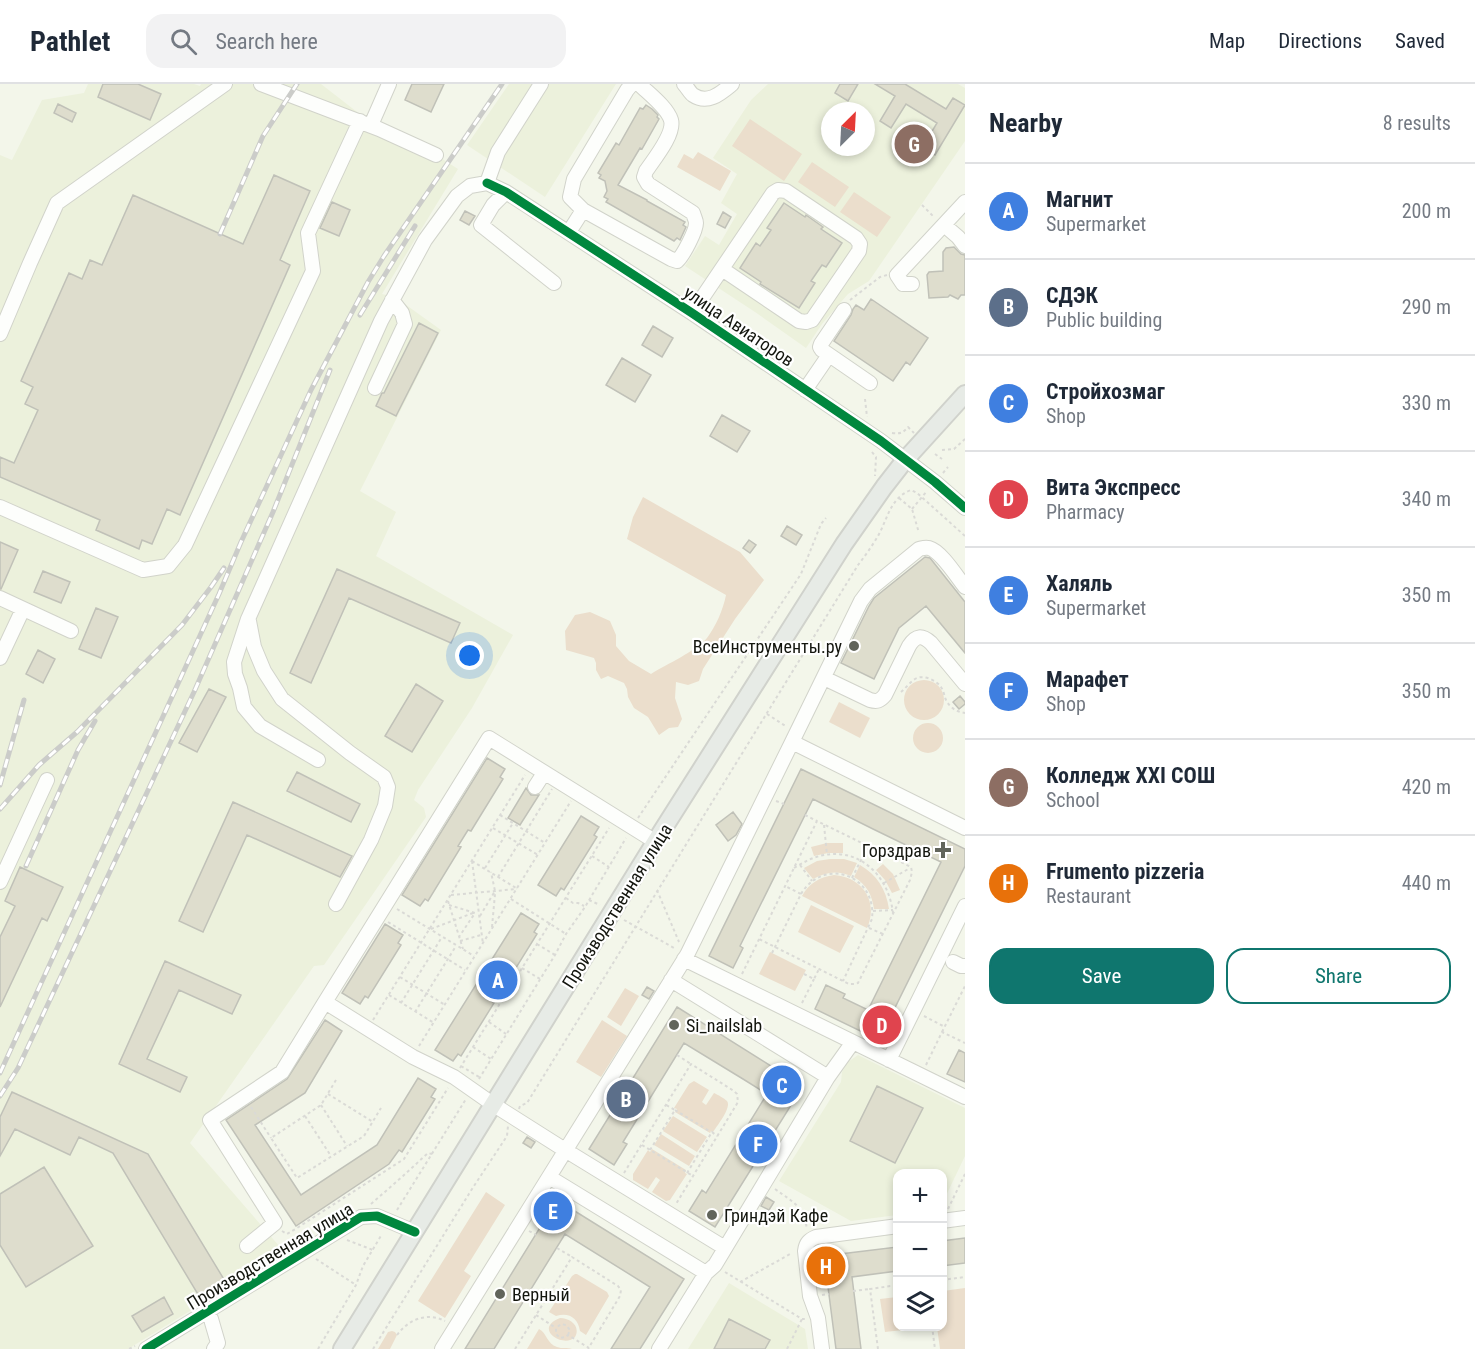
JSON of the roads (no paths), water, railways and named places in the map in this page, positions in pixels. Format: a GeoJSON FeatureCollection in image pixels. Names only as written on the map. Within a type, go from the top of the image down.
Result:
{"type":"FeatureCollection","features":[{"type":"Feature","properties":{"kind":"main road","name":"Производственная улица"},"geometry":{"type":"LineString","coordinates":[[415,1232],[656,842],[844,544],[905,460],[965,394]]}},
{"type":"Feature","properties":{"kind":"main road"},"geometry":{"type":"LineString","coordinates":[[342,1349],[415,1232]]}},
{"type":"Feature","properties":{"kind":"street"},"geometry":{"type":"LineString","coordinates":[[0,334],[57,203],[225,84]]}},
{"type":"Feature","properties":{"kind":"street"},"geometry":{"type":"LineString","coordinates":[[261,84],[365,123],[436,155]]}},
{"type":"Feature","properties":{"kind":"street"},"geometry":{"type":"LineString","coordinates":[[0,507],[143,570],[168,566],[185,545],[313,271],[308,233],[365,123],[389,84]]}},
{"type":"Feature","properties":{"kind":"street"},"geometry":{"type":"LineString","coordinates":[[318,760],[260,726],[244,707],[234,662],[248,619],[392,300],[425,240],[457,196],[470,186],[487,183],[498,152],[541,84]]}},
{"type":"Feature","properties":{"kind":"street"},"geometry":{"type":"LineString","coordinates":[[632,84],[574,178],[570,197],[583,210],[677,261],[695,228],[696,221],[693,213],[648,184],[644,177],[671,132],[671,120],[663,107],[639,84]]}},
{"type":"Feature","properties":{"kind":"street"},"geometry":{"type":"LineString","coordinates":[[684,84],[694,95],[705,99],[717,96],[732,84]]}},
{"type":"Feature","properties":{"kind":"street","name":"улица Авиаторов"},"geometry":{"type":"LineString","coordinates":[[487,183],[506,192],[569,232],[881,441],[965,508]]}},
{"type":"Feature","properties":{"kind":"street"},"geometry":{"type":"LineString","coordinates":[[692,313],[773,193],[778,190],[786,191],[860,243],[859,250],[812,320],[806,322],[800,321],[722,269]]}},
{"type":"Feature","properties":{"kind":"street"},"geometry":{"type":"LineString","coordinates":[[506,192],[481,225],[554,283]]}},
{"type":"Feature","properties":{"kind":"street"},"geometry":{"type":"LineString","coordinates":[[912,284],[903,284],[897,275],[939,220],[964,206]]}},
{"type":"Feature","properties":{"kind":"street"},"geometry":{"type":"LineString","coordinates":[[569,232],[583,210]]}},
{"type":"Feature","properties":{"kind":"street"},"geometry":{"type":"LineString","coordinates":[[939,220],[965,246]]}},
{"type":"Feature","properties":{"kind":"street"},"geometry":{"type":"LineString","coordinates":[[375,388],[405,324],[402,313],[392,300]]}},
{"type":"Feature","properties":{"kind":"street"},"geometry":{"type":"LineString","coordinates":[[844,310],[820,345],[822,350],[870,383]]}},
{"type":"Feature","properties":{"kind":"street"},"geometry":{"type":"LineString","coordinates":[[805,390],[829,355]]}},
{"type":"Feature","properties":{"kind":"street"},"geometry":{"type":"LineString","coordinates":[[442,1349],[685,956],[864,596],[919,549],[930,549],[938,554],[965,587]]}},
{"type":"Feature","properties":{"kind":"street"},"geometry":{"type":"LineString","coordinates":[[0,598],[72,631]]}},
{"type":"Feature","properties":{"kind":"street"},"geometry":{"type":"LineString","coordinates":[[0,658],[23,609]]}},
{"type":"Feature","properties":{"kind":"street"},"geometry":{"type":"LineString","coordinates":[[248,619],[254,647],[264,671],[282,699],[384,777],[388,787],[382,815],[336,904]]}},
{"type":"Feature","properties":{"kind":"street"},"geometry":{"type":"LineString","coordinates":[[824,678],[875,702],[880,700],[913,639],[920,637],[932,643],[965,684]]}},
{"type":"Feature","properties":{"kind":"street"},"geometry":{"type":"LineString","coordinates":[[793,737],[965,828]]}},
{"type":"Feature","properties":{"kind":"street"},"geometry":{"type":"LineString","coordinates":[[247,1246],[275,1223],[210,1120],[282,1072],[489,738],[656,842]]}},
{"type":"Feature","properties":{"kind":"street"},"geometry":{"type":"LineString","coordinates":[[535,787],[544,773]]}},
{"type":"Feature","properties":{"kind":"street"},"geometry":{"type":"LineString","coordinates":[[0,882],[47,780]]}},
{"type":"Feature","properties":{"kind":"street"},"geometry":{"type":"LineString","coordinates":[[889,1060],[965,906]]}},
{"type":"Feature","properties":{"kind":"street"},"geometry":{"type":"LineString","coordinates":[[685,956],[736,985],[965,1097]]}},
{"type":"Feature","properties":{"kind":"street"},"geometry":{"type":"LineString","coordinates":[[671,980],[828,1077]]}},
{"type":"Feature","properties":{"kind":"street"},"geometry":{"type":"LineString","coordinates":[[325,1002],[413,1057],[458,1072],[476,1083],[494,1105],[725,1248]]}},
{"type":"Feature","properties":{"kind":"street"},"geometry":{"type":"LineString","coordinates":[[659,1349],[725,1248],[828,1077],[853,1042]]}},
{"type":"Feature","properties":{"kind":"street"},"geometry":{"type":"LineString","coordinates":[[549,1177],[710,1269]]}},
{"type":"Feature","properties":{"kind":"street","name":"Производственная улица"},"geometry":{"type":"LineString","coordinates":[[146,1349],[361,1217],[376,1216],[415,1232]]}},
{"type":"Feature","properties":{"kind":"street"},"geometry":{"type":"LineString","coordinates":[[947,1216],[965,1218]]}},
{"type":"Feature","properties":{"kind":"street"},"geometry":{"type":"LineString","coordinates":[[822,1349],[818,1318],[810,1296],[805,1251],[808,1243],[816,1237],[893,1227]]}},
{"type":"Feature","properties":{"kind":"street"},"geometry":{"type":"LineString","coordinates":[[207,1313],[220,1347]]}},
{"type":"Feature","properties":{"kind":"railway"},"geometry":{"type":"LineString","coordinates":[[220,234],[263,136],[297,84]]}},
{"type":"Feature","properties":{"kind":"railway"},"geometry":{"type":"LineString","coordinates":[[0,1073],[311,390],[384,256],[502,84]]}},
{"type":"Feature","properties":{"kind":"railway"},"geometry":{"type":"LineString","coordinates":[[360,315],[415,226]]}},
{"type":"Feature","properties":{"kind":"railway"},"geometry":{"type":"LineString","coordinates":[[0,1096],[18,1068],[194,692],[273,512],[330,370]]}},
{"type":"Feature","properties":{"kind":"railway"},"geometry":{"type":"LineString","coordinates":[[0,809],[39,765],[77,732],[182,625],[224,568]]}},
{"type":"Feature","properties":{"kind":"railway"},"geometry":{"type":"LineString","coordinates":[[0,785],[24,700]]}},
{"type":"Feature","properties":{"kind":"railway"},"geometry":{"type":"LineString","coordinates":[[26,866],[78,750],[95,721]]}},
{"type":"Feature","properties":{"kind":"place","name":"Колледж XXI СОШ"},"geometry":{"type":"Point","coordinates":[914,144]}},
{"type":"Feature","properties":{"kind":"place","name":"ВсеИнструменты.ру"},"geometry":{"type":"Point","coordinates":[854,646]}},
{"type":"Feature","properties":{"kind":"place","name":"Горздрав"},"geometry":{"type":"Point","coordinates":[943,850]}},
{"type":"Feature","properties":{"kind":"place","name":"Магнит"},"geometry":{"type":"Point","coordinates":[498,980]}},
{"type":"Feature","properties":{"kind":"place","name":"Si_nailslab"},"geometry":{"type":"Point","coordinates":[674,1025]}},
{"type":"Feature","properties":{"kind":"place","name":"Вита Экспресс"},"geometry":{"type":"Point","coordinates":[882,1025]}},
{"type":"Feature","properties":{"kind":"place","name":"Стройхозмаг"},"geometry":{"type":"Point","coordinates":[782,1085]}},
{"type":"Feature","properties":{"kind":"place","name":"СДЭК"},"geometry":{"type":"Point","coordinates":[626,1099]}},
{"type":"Feature","properties":{"kind":"place","name":"Марафет"},"geometry":{"type":"Point","coordinates":[758,1144]}},
{"type":"Feature","properties":{"kind":"place","name":"Халяль"},"geometry":{"type":"Point","coordinates":[553,1211]}},
{"type":"Feature","properties":{"kind":"place","name":"Гриндэй Кафе"},"geometry":{"type":"Point","coordinates":[712,1215]}},
{"type":"Feature","properties":{"kind":"place","name":"Frumento pizzeria"},"geometry":{"type":"Point","coordinates":[826,1266]}},
{"type":"Feature","properties":{"kind":"place","name":"Верный"},"geometry":{"type":"Point","coordinates":[500,1294]}}]}
